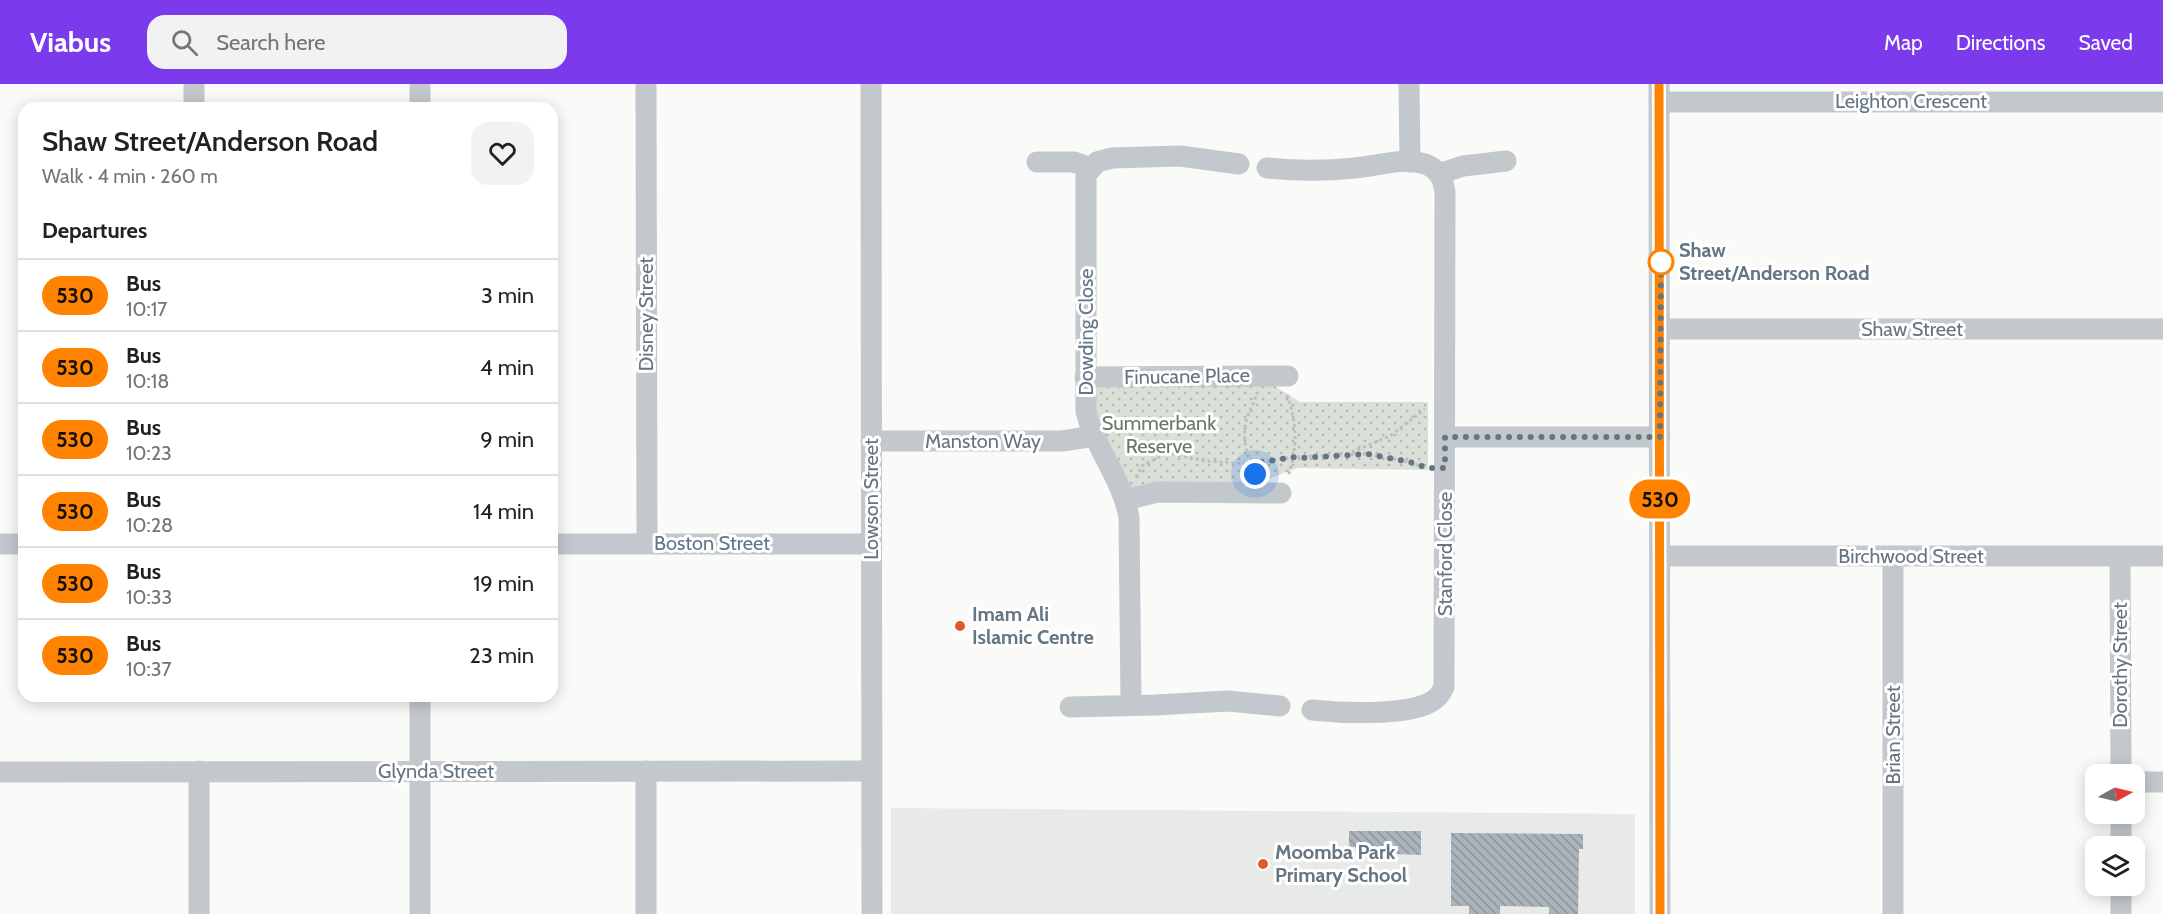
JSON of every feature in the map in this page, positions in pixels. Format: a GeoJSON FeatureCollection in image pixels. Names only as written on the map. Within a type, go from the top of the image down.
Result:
{"type":"FeatureCollection","features":[{"type":"Feature","properties":{"kind":"street"},"geometry":{"type":"LineString","coordinates":[[194,84],[194,102]]}},
{"type":"Feature","properties":{"kind":"street"},"geometry":{"type":"LineString","coordinates":[[420,84],[420,102]]}},
{"type":"Feature","properties":{"kind":"street","name":"Disney Street"},"geometry":{"type":"LineString","coordinates":[[646,84],[647,543]]}},
{"type":"Feature","properties":{"kind":"street","name":"Lowson Street"},"geometry":{"type":"LineString","coordinates":[[872,84],[872,914]]}},
{"type":"Feature","properties":{"kind":"street"},"geometry":{"type":"LineString","coordinates":[[1409,84],[1410,162]]}},
{"type":"Feature","properties":{"kind":"street"},"geometry":{"type":"LineString","coordinates":[[1659,93],[1660,914]]}},
{"type":"Feature","properties":{"kind":"street","name":"Leighton Crescent"},"geometry":{"type":"LineString","coordinates":[[1659,93],[2120,93],[2163,102]]}},
{"type":"Feature","properties":{"kind":"street"},"geometry":{"type":"LineString","coordinates":[[1037,162],[1074,162],[1091,168],[1104,160],[1151,156],[1188,157],[1239,164]]}},
{"type":"Feature","properties":{"kind":"street"},"geometry":{"type":"LineString","coordinates":[[1267,168],[1330,170],[1410,162],[1425,165],[1439,174],[1463,166],[1506,161]]}},
{"type":"Feature","properties":{"kind":"street","name":"Dowding Close"},"geometry":{"type":"LineString","coordinates":[[1091,168],[1085,182],[1086,411],[1099,427],[1130,492],[1131,705]]}},
{"type":"Feature","properties":{"kind":"street","name":"Stanford Close"},"geometry":{"type":"LineString","coordinates":[[1312,710],[1355,713],[1421,706],[1440,696],[1444,687],[1444,192],[1439,174]]}},
{"type":"Feature","properties":{"kind":"street","name":"Shaw Street"},"geometry":{"type":"LineString","coordinates":[[1661,329],[2163,329]]}},
{"type":"Feature","properties":{"kind":"street","name":"Finucane Place"},"geometry":{"type":"LineString","coordinates":[[1085,377],[1285,376]]}},
{"type":"Feature","properties":{"kind":"street","name":"Manston Way"},"geometry":{"type":"LineString","coordinates":[[871,441],[1062,441],[1099,427]]}},
{"type":"Feature","properties":{"kind":"street"},"geometry":{"type":"LineString","coordinates":[[1445,437],[1660,437]]}},
{"type":"Feature","properties":{"kind":"street"},"geometry":{"type":"LineString","coordinates":[[1130,492],[1281,493]]}},
{"type":"Feature","properties":{"kind":"street"},"geometry":{"type":"LineString","coordinates":[[0,544],[18,544]]}},
{"type":"Feature","properties":{"kind":"street","name":"Boston Street"},"geometry":{"type":"LineString","coordinates":[[558,544],[872,544]]}},
{"type":"Feature","properties":{"kind":"street","name":"Birchwood Street"},"geometry":{"type":"LineString","coordinates":[[1660,556],[2163,556]]}},
{"type":"Feature","properties":{"kind":"street","name":"Brian Street"},"geometry":{"type":"LineString","coordinates":[[1893,556],[1893,914]]}},
{"type":"Feature","properties":{"kind":"street","name":"Dorothy Street"},"geometry":{"type":"LineString","coordinates":[[2120,556],[2121,764]]}},
{"type":"Feature","properties":{"kind":"street"},"geometry":{"type":"LineString","coordinates":[[1070,707],[1228,701],[1280,706]]}},
{"type":"Feature","properties":{"kind":"street"},"geometry":{"type":"LineString","coordinates":[[420,702],[420,914]]}},
{"type":"Feature","properties":{"kind":"street"},"geometry":{"type":"LineString","coordinates":[[199,771],[199,914]]}},
{"type":"Feature","properties":{"kind":"street"},"geometry":{"type":"LineString","coordinates":[[646,771],[646,914]]}},
{"type":"Feature","properties":{"kind":"street","name":"Glynda Street"},"geometry":{"type":"LineString","coordinates":[[0,772],[871,771]]}},
{"type":"Feature","properties":{"kind":"street"},"geometry":{"type":"LineString","coordinates":[[2145,782],[2163,782]]}},
{"type":"Feature","properties":{"kind":"street"},"geometry":{"type":"LineString","coordinates":[[2121,896],[2121,914]]}},
{"type":"Feature","properties":{"kind":"path"},"geometry":{"type":"LineString","coordinates":[[1257,494],[1257,478],[1246,445],[1246,421],[1256,399],[1259,375]]}},
{"type":"Feature","properties":{"kind":"path"},"geometry":{"type":"LineString","coordinates":[[1281,493],[1293,457],[1296,427],[1285,376]]}},
{"type":"Feature","properties":{"kind":"path"},"geometry":{"type":"LineString","coordinates":[[1347,454],[1390,436],[1428,406],[1445,404]]}},
{"type":"Feature","properties":{"kind":"path"},"geometry":{"type":"LineString","coordinates":[[1099,427],[1167,453],[1206,461],[1251,464],[1293,457],[1347,454],[1386,456],[1427,468],[1445,468]]}},
{"type":"Feature","properties":{"kind":"path"},"geometry":{"type":"LineString","coordinates":[[1130,492],[1142,466],[1167,453]]}},
{"type":"Feature","properties":{"kind":"shaded area","name":"Moomba Park Primary School"},"geometry":{"type":"Polygon","coordinates":[[[891,808],[1635,814],[1635,914],[891,914],[891,808]]]}},
{"type":"Feature","properties":{"kind":"green space","name":"Summerbank Reserve"},"geometry":{"type":"Polygon","coordinates":[[[1267,381],[1300,402],[1428,402],[1428,470],[1297,468],[1250,486],[1131,488],[1102,438],[1094,410],[1094,397],[1099,385],[1267,381]]]}},
{"type":"Feature","properties":{"kind":"building"},"geometry":{"type":"Polygon","coordinates":[[[1349,831],[1421,831],[1421,855],[1397,854],[1397,848],[1349,847],[1349,831]]]}},
{"type":"Feature","properties":{"kind":"building"},"geometry":{"type":"Polygon","coordinates":[[[1451,833],[1583,834],[1583,849],[1579,849],[1578,914],[1549,914],[1549,907],[1500,906],[1500,914],[1469,914],[1469,906],[1451,906],[1451,833]]]}},
{"type":"Feature","properties":{"kind":"bus line","name":"530"},"geometry":{"type":"LineString","coordinates":[[1659,84],[1660,914]]}},
{"type":"Feature","properties":{"kind":"place","name":"Shaw Street/Anderson Road"},"geometry":{"type":"Point","coordinates":[1661,262]}},
{"type":"Feature","properties":{"kind":"place","name":"Imam Ali Islamic Centre"},"geometry":{"type":"Point","coordinates":[960,626]}},
{"type":"Feature","properties":{"kind":"place","name":"Moomba Park Primary School"},"geometry":{"type":"Point","coordinates":[1263,864]}},
{"type":"Feature","properties":{"kind":"route"},"geometry":{"type":"LineString","coordinates":[[1255,474],[1251,464],[1293,457],[1347,454],[1386,456],[1427,468],[1445,468],[1445,437],[1660,437],[1661,262]]}}]}
